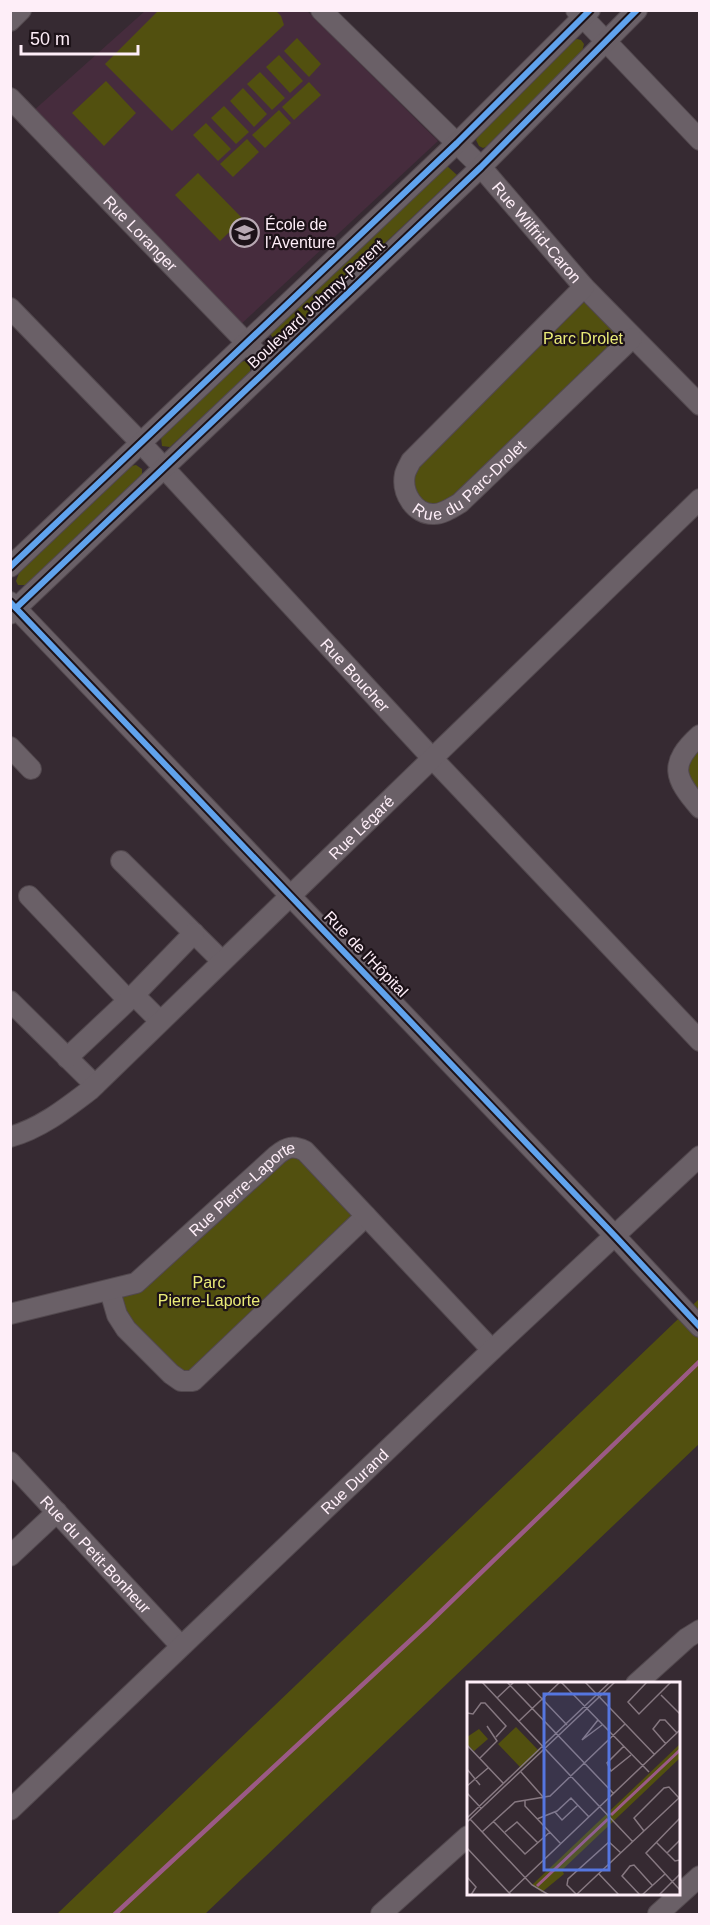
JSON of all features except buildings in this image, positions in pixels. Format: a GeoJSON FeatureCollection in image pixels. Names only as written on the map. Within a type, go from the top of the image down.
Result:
{"type":"FeatureCollection","features":[{"type":"Feature","properties":{"kind":"street"},"geometry":{"type":"LineString","coordinates":[[10,21],[21,10]]}},
{"type":"Feature","properties":{"kind":"street","name":"Rue Wilfrid-Caron"},"geometry":{"type":"LineString","coordinates":[[321,10],[481,166],[584,287],[699,405]]}},
{"type":"Feature","properties":{"kind":"street","name":"Boulevard Johnny-Parent"},"geometry":{"type":"LineString","coordinates":[[12,608],[481,166],[637,10]]}},
{"type":"Feature","properties":{"kind":"street"},"geometry":{"type":"LineString","coordinates":[[583,13],[606,42],[699,140]]}},
{"type":"Feature","properties":{"kind":"street","name":"Boulevard Johnny-Parent"},"geometry":{"type":"LineString","coordinates":[[10,567],[458,143],[583,13]]}},
{"type":"Feature","properties":{"kind":"street","name":"Rue Loranger"},"geometry":{"type":"LineString","coordinates":[[10,98],[269,366]]}},
{"type":"Feature","properties":{"kind":"street","name":"Rue du Parc-Drolet"},"geometry":{"type":"LineString","coordinates":[[584,287],[411,461],[405,474],[404,487],[415,508],[424,513],[437,514],[460,503],[632,338]]}},
{"type":"Feature","properties":{"kind":"street","name":"Rue Boucher"},"geometry":{"type":"LineString","coordinates":[[10,308],[141,443],[432,758],[699,1041]]}},
{"type":"Feature","properties":{"kind":"street","name":"Rue Légaré"},"geometry":{"type":"LineString","coordinates":[[10,1137],[24,1133],[57,1115],[95,1085],[699,499]]}},
{"type":"Feature","properties":{"kind":"street","name":"Rue de l'Hôpital"},"geometry":{"type":"LineString","coordinates":[[12,608],[290,895],[615,1236],[699,1328]]}},
{"type":"Feature","properties":{"kind":"street"},"geometry":{"type":"LineString","coordinates":[[699,735],[680,757],[678,768],[683,789],[699,808]]}},
{"type":"Feature","properties":{"kind":"street"},"geometry":{"type":"LineString","coordinates":[[10,747],[31,769]]}},
{"type":"Feature","properties":{"kind":"street"},"geometry":{"type":"LineString","coordinates":[[122,861],[222,961]]}},
{"type":"Feature","properties":{"kind":"street"},"geometry":{"type":"LineString","coordinates":[[29,896],[131,997],[160,1021]]}},
{"type":"Feature","properties":{"kind":"street"},"geometry":{"type":"LineString","coordinates":[[67,1058],[194,933]]}},
{"type":"Feature","properties":{"kind":"street"},"geometry":{"type":"LineString","coordinates":[[10,1001],[95,1085]]}},
{"type":"Feature","properties":{"kind":"street","name":"Rue Pierre-Laporte"},"geometry":{"type":"LineString","coordinates":[[10,1314],[136,1283],[286,1148],[295,1146],[305,1151],[492,1350]]}},
{"type":"Feature","properties":{"kind":"street","name":"Rue Durand"},"geometry":{"type":"LineString","coordinates":[[10,1810],[492,1350],[699,1156]]}},
{"type":"Feature","properties":{"kind":"street"},"geometry":{"type":"LineString","coordinates":[[110,1291],[117,1315],[126,1329],[171,1374],[181,1381],[193,1381],[366,1216]]}},
{"type":"Feature","properties":{"kind":"street","name":"Rue du Petit-Bonheur"},"geometry":{"type":"LineString","coordinates":[[10,1462],[181,1646]]}},
{"type":"Feature","properties":{"kind":"street"},"geometry":{"type":"LineString","coordinates":[[10,1556],[57,1512]]}},
{"type":"Feature","properties":{"kind":"street"},"geometry":{"type":"LineString","coordinates":[[637,1682],[699,1630]]}},
{"type":"Feature","properties":{"kind":"street"},"geometry":{"type":"LineString","coordinates":[[381,1914],[467,1837]]}},
{"type":"Feature","properties":{"kind":"street"},"geometry":{"type":"LineString","coordinates":[[680,1894],[699,1876]]}},
{"type":"Feature","properties":{"kind":"street"},"geometry":{"type":"LineString","coordinates":[[658,1914],[678,1895]]}},
{"type":"Feature","properties":{"kind":"shaded area","name":"École de l'Aventure"},"geometry":{"type":"Polygon","coordinates":[[[145,11],[307,11],[438,141],[239,326],[32,112],[145,11]]]}},
{"type":"Feature","properties":{"kind":"green space"},"geometry":{"type":"Polygon","coordinates":[[[158,11],[276,11],[281,16],[284,25],[172,131],[105,64],[158,11]]]}},
{"type":"Feature","properties":{"kind":"green space"},"geometry":{"type":"Polygon","coordinates":[[[297,38],[321,64],[309,77],[284,51],[297,38]]]}},
{"type":"Feature","properties":{"kind":"green space"},"geometry":{"type":"Polygon","coordinates":[[[577,39],[584,44],[582,52],[488,146],[483,148],[479,146],[476,140],[478,136],[577,39]]]}},
{"type":"Feature","properties":{"kind":"green space"},"geometry":{"type":"Polygon","coordinates":[[[279,55],[303,81],[290,93],[266,67],[279,55]]]}},
{"type":"Feature","properties":{"kind":"green space"},"geometry":{"type":"Polygon","coordinates":[[[260,72],[285,98],[272,110],[247,84],[260,72]]]}},
{"type":"Feature","properties":{"kind":"green space"},"geometry":{"type":"Polygon","coordinates":[[[106,81],[136,113],[104,146],[72,113],[106,81]]]}},
{"type":"Feature","properties":{"kind":"green space"},"geometry":{"type":"Polygon","coordinates":[[[309,82],[321,95],[294,120],[282,107],[309,82]]]}},
{"type":"Feature","properties":{"kind":"green space"},"geometry":{"type":"Polygon","coordinates":[[[243,88],[267,114],[254,127],[230,101],[243,88]]]}},
{"type":"Feature","properties":{"kind":"green space"},"geometry":{"type":"Polygon","coordinates":[[[224,106],[249,132],[236,144],[211,118],[224,106]]]}},
{"type":"Feature","properties":{"kind":"green space"},"geometry":{"type":"Polygon","coordinates":[[[279,110],[291,123],[265,148],[252,135],[279,110]]]}},
{"type":"Feature","properties":{"kind":"green space"},"geometry":{"type":"Polygon","coordinates":[[[206,123],[231,149],[218,161],[193,135],[206,123]]]}},
{"type":"Feature","properties":{"kind":"green space"},"geometry":{"type":"Polygon","coordinates":[[[247,139],[259,152],[233,177],[220,164],[247,139]]]}},
{"type":"Feature","properties":{"kind":"green space"},"geometry":{"type":"Polygon","coordinates":[[[447,166],[457,175],[278,344],[270,334],[447,166]]]}},
{"type":"Feature","properties":{"kind":"green space"},"geometry":{"type":"Polygon","coordinates":[[[198,173],[243,219],[220,241],[175,195],[198,173]]]}},
{"type":"Feature","properties":{"kind":"green space","name":"Parc Drolet"},"geometry":{"type":"Polygon","coordinates":[[[584,287],[632,338],[460,503],[424,513],[405,474],[584,287]]]}},
{"type":"Feature","properties":{"kind":"green space"},"geometry":{"type":"Polygon","coordinates":[[[245,361],[250,365],[250,372],[170,447],[162,446],[161,437],[240,362],[245,361]]]}},
{"type":"Feature","properties":{"kind":"green space"},"geometry":{"type":"Polygon","coordinates":[[[136,465],[142,469],[142,475],[26,585],[18,585],[16,581],[19,573],[131,466],[136,465]]]}},
{"type":"Feature","properties":{"kind":"green space"},"geometry":{"type":"Polygon","coordinates":[[[699,735],[699,808],[680,757],[699,735]]]}},
{"type":"Feature","properties":{"kind":"green space","name":"Parc Pierre-Laporte"},"geometry":{"type":"Polygon","coordinates":[[[295,1146],[366,1216],[193,1381],[126,1329],[110,1291],[295,1146]]]}},
{"type":"Feature","properties":{"kind":"green space"},"geometry":{"type":"Polygon","coordinates":[[[699,1299],[699,1444],[205,1914],[57,1914],[699,1299]]]}},
{"type":"Feature","properties":{"kind":"waterway"},"geometry":{"type":"LineString","coordinates":[[115,1914],[428,1624],[700,1361]]}},
{"type":"Feature","properties":{"kind":"cycle path"},"geometry":{"type":"LineString","coordinates":[[10,567],[457,143],[590,10]]}},
{"type":"Feature","properties":{"kind":"cycle path"},"geometry":{"type":"LineString","coordinates":[[16,608],[481,167],[637,10]]}},
{"type":"Feature","properties":{"kind":"cycle path"},"geometry":{"type":"LineString","coordinates":[[10,602],[700,1327]]}},
{"type":"Feature","properties":{"kind":"place","name":"École de l'Aventure"},"geometry":{"type":"Point","coordinates":[244,233]}}]}
